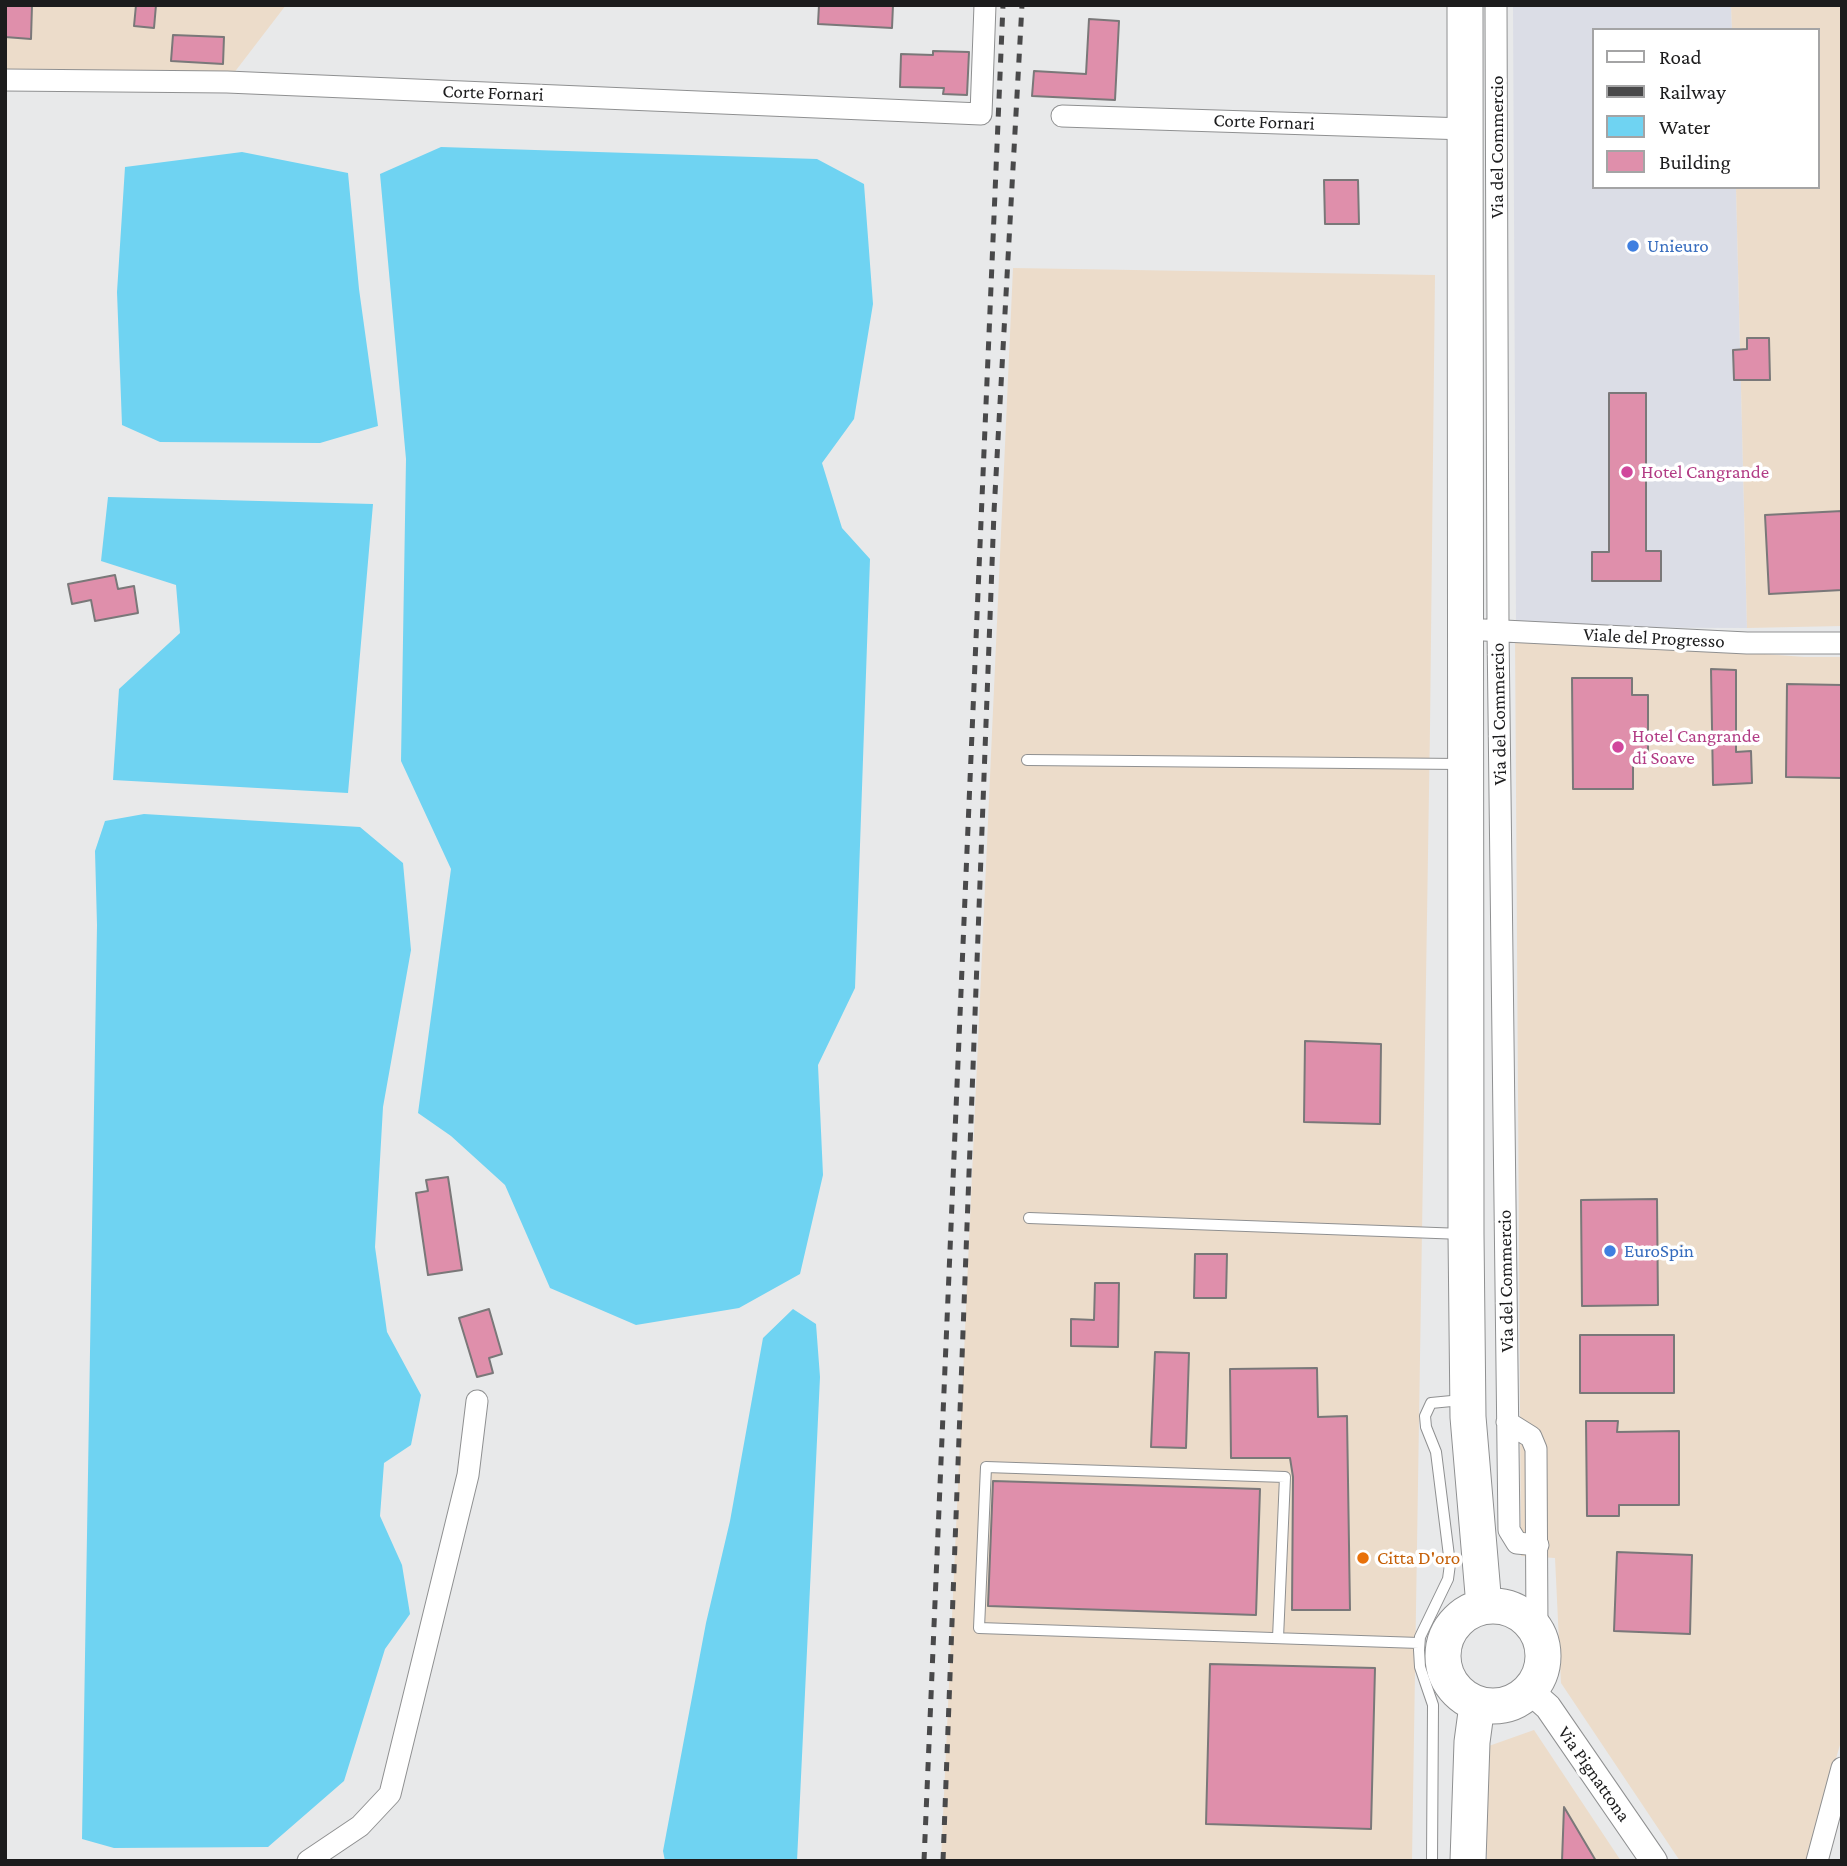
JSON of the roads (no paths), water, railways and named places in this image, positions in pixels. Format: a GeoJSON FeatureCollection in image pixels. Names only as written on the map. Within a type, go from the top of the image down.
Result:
{"type":"FeatureCollection","features":[{"type":"Feature","properties":{"kind":"main road"},"geometry":{"type":"LineString","coordinates":[[1465,5],[1466,129],[1482,631],[1466,765],[1466,1234],[1468,1400],[1484,1606]]}},
{"type":"Feature","properties":{"kind":"main road"},"geometry":{"type":"LineString","coordinates":[[1484,1606],[1505,1607],[1531,1623],[1537,1632],[1544,1656],[1542,1669],[1530,1691],[1511,1704],[1488,1707],[1477,1704],[1466,1699],[1449,1682],[1444,1671],[1443,1647],[1453,1625],[1462,1616],[1484,1606]]}},
{"type":"Feature","properties":{"kind":"main road"},"geometry":{"type":"LineString","coordinates":[[1468,1861],[1472,1742],[1477,1704]]}},
{"type":"Feature","properties":{"kind":"street","name":"Corte Fornari"},"geometry":{"type":"LineString","coordinates":[[5,80],[227,82],[981,114],[985,5]]}},
{"type":"Feature","properties":{"kind":"street","name":"Via del Commercio"},"geometry":{"type":"LineString","coordinates":[[1496,5],[1482,631],[1509,1530],[1517,1543],[1538,1545]]}},
{"type":"Feature","properties":{"kind":"street","name":"Corte Fornari"},"geometry":{"type":"LineString","coordinates":[[1062,116],[1466,129]]}},
{"type":"Feature","properties":{"kind":"street","name":"Viale del Progresso"},"geometry":{"type":"LineString","coordinates":[[1482,631],[1747,643],[1842,643]]}},
{"type":"Feature","properties":{"kind":"street"},"geometry":{"type":"LineString","coordinates":[[308,1861],[360,1826],[390,1794],[468,1475],[477,1401]]}},
{"type":"Feature","properties":{"kind":"street"},"geometry":{"type":"LineString","coordinates":[[1507,1422],[1531,1437],[1536,1449],[1537,1632]]}},
{"type":"Feature","properties":{"kind":"street","name":"Via Pignattona"},"geometry":{"type":"LineString","coordinates":[[1530,1691],[1548,1707],[1654,1861]]}},
{"type":"Feature","properties":{"kind":"street"},"geometry":{"type":"LineString","coordinates":[[1817,1861],[1842,1768]]}},
{"type":"Feature","properties":{"kind":"lane"},"geometry":{"type":"LineString","coordinates":[[1027,760],[1466,765]]}},
{"type":"Feature","properties":{"kind":"lane"},"geometry":{"type":"LineString","coordinates":[[1029,1218],[1466,1234]]}},
{"type":"Feature","properties":{"kind":"lane"},"geometry":{"type":"LineString","coordinates":[[1432,1861],[1433,1705],[1420,1667],[1419,1643],[1448,1579],[1450,1564],[1436,1452],[1426,1427],[1425,1416],[1431,1403],[1468,1400]]}},
{"type":"Feature","properties":{"kind":"lane"},"geometry":{"type":"LineString","coordinates":[[1278,1638],[1284,1477],[986,1466],[979,1628],[1419,1643]]}},
{"type":"Feature","properties":{"kind":"water"},"geometry":{"type":"Polygon","coordinates":[[[441,147],[817,159],[864,184],[873,304],[854,419],[822,463],[842,528],[870,559],[855,988],[818,1065],[823,1175],[800,1274],[739,1308],[636,1325],[550,1288],[505,1185],[451,1136],[418,1113],[451,869],[401,761],[406,459],[380,174],[441,147]]]}},
{"type":"Feature","properties":{"kind":"water"},"geometry":{"type":"Polygon","coordinates":[[[242,152],[348,173],[359,289],[378,426],[320,443],[160,442],[122,425],[117,292],[125,167],[242,152]]]}},
{"type":"Feature","properties":{"kind":"water"},"geometry":{"type":"Polygon","coordinates":[[[108,497],[373,504],[348,793],[113,780],[119,689],[180,633],[176,585],[101,561],[108,497]]]}},
{"type":"Feature","properties":{"kind":"water"},"geometry":{"type":"Polygon","coordinates":[[[144,814],[360,827],[403,863],[411,950],[383,1107],[375,1247],[387,1332],[421,1395],[411,1445],[384,1463],[380,1516],[402,1565],[410,1614],[385,1649],[344,1781],[268,1847],[114,1848],[82,1839],[97,925],[95,851],[105,821],[144,814]]]}},
{"type":"Feature","properties":{"kind":"water"},"geometry":{"type":"Polygon","coordinates":[[[793,1309],[816,1324],[820,1377],[797,1861],[665,1861],[663,1851],[706,1623],[730,1521],[763,1338],[793,1309]]]}},
{"type":"Feature","properties":{"kind":"railway"},"geometry":{"type":"LineString","coordinates":[[924,1861],[1003,5]]}},
{"type":"Feature","properties":{"kind":"railway"},"geometry":{"type":"LineString","coordinates":[[943,1861],[994,512],[1022,5]]}},
{"type":"Feature","properties":{"kind":"place","name":"Unieuro"},"geometry":{"type":"Point","coordinates":[1633,246]}},
{"type":"Feature","properties":{"kind":"place","name":"Hotel Cangrande"},"geometry":{"type":"Point","coordinates":[1627,472]}},
{"type":"Feature","properties":{"kind":"place","name":"Hotel Cangrande di Soave"},"geometry":{"type":"Point","coordinates":[1618,747]}},
{"type":"Feature","properties":{"kind":"place","name":"EuroSpin"},"geometry":{"type":"Point","coordinates":[1610,1251]}},
{"type":"Feature","properties":{"kind":"place","name":"Citta D'oro"},"geometry":{"type":"Point","coordinates":[1363,1558]}}]}
